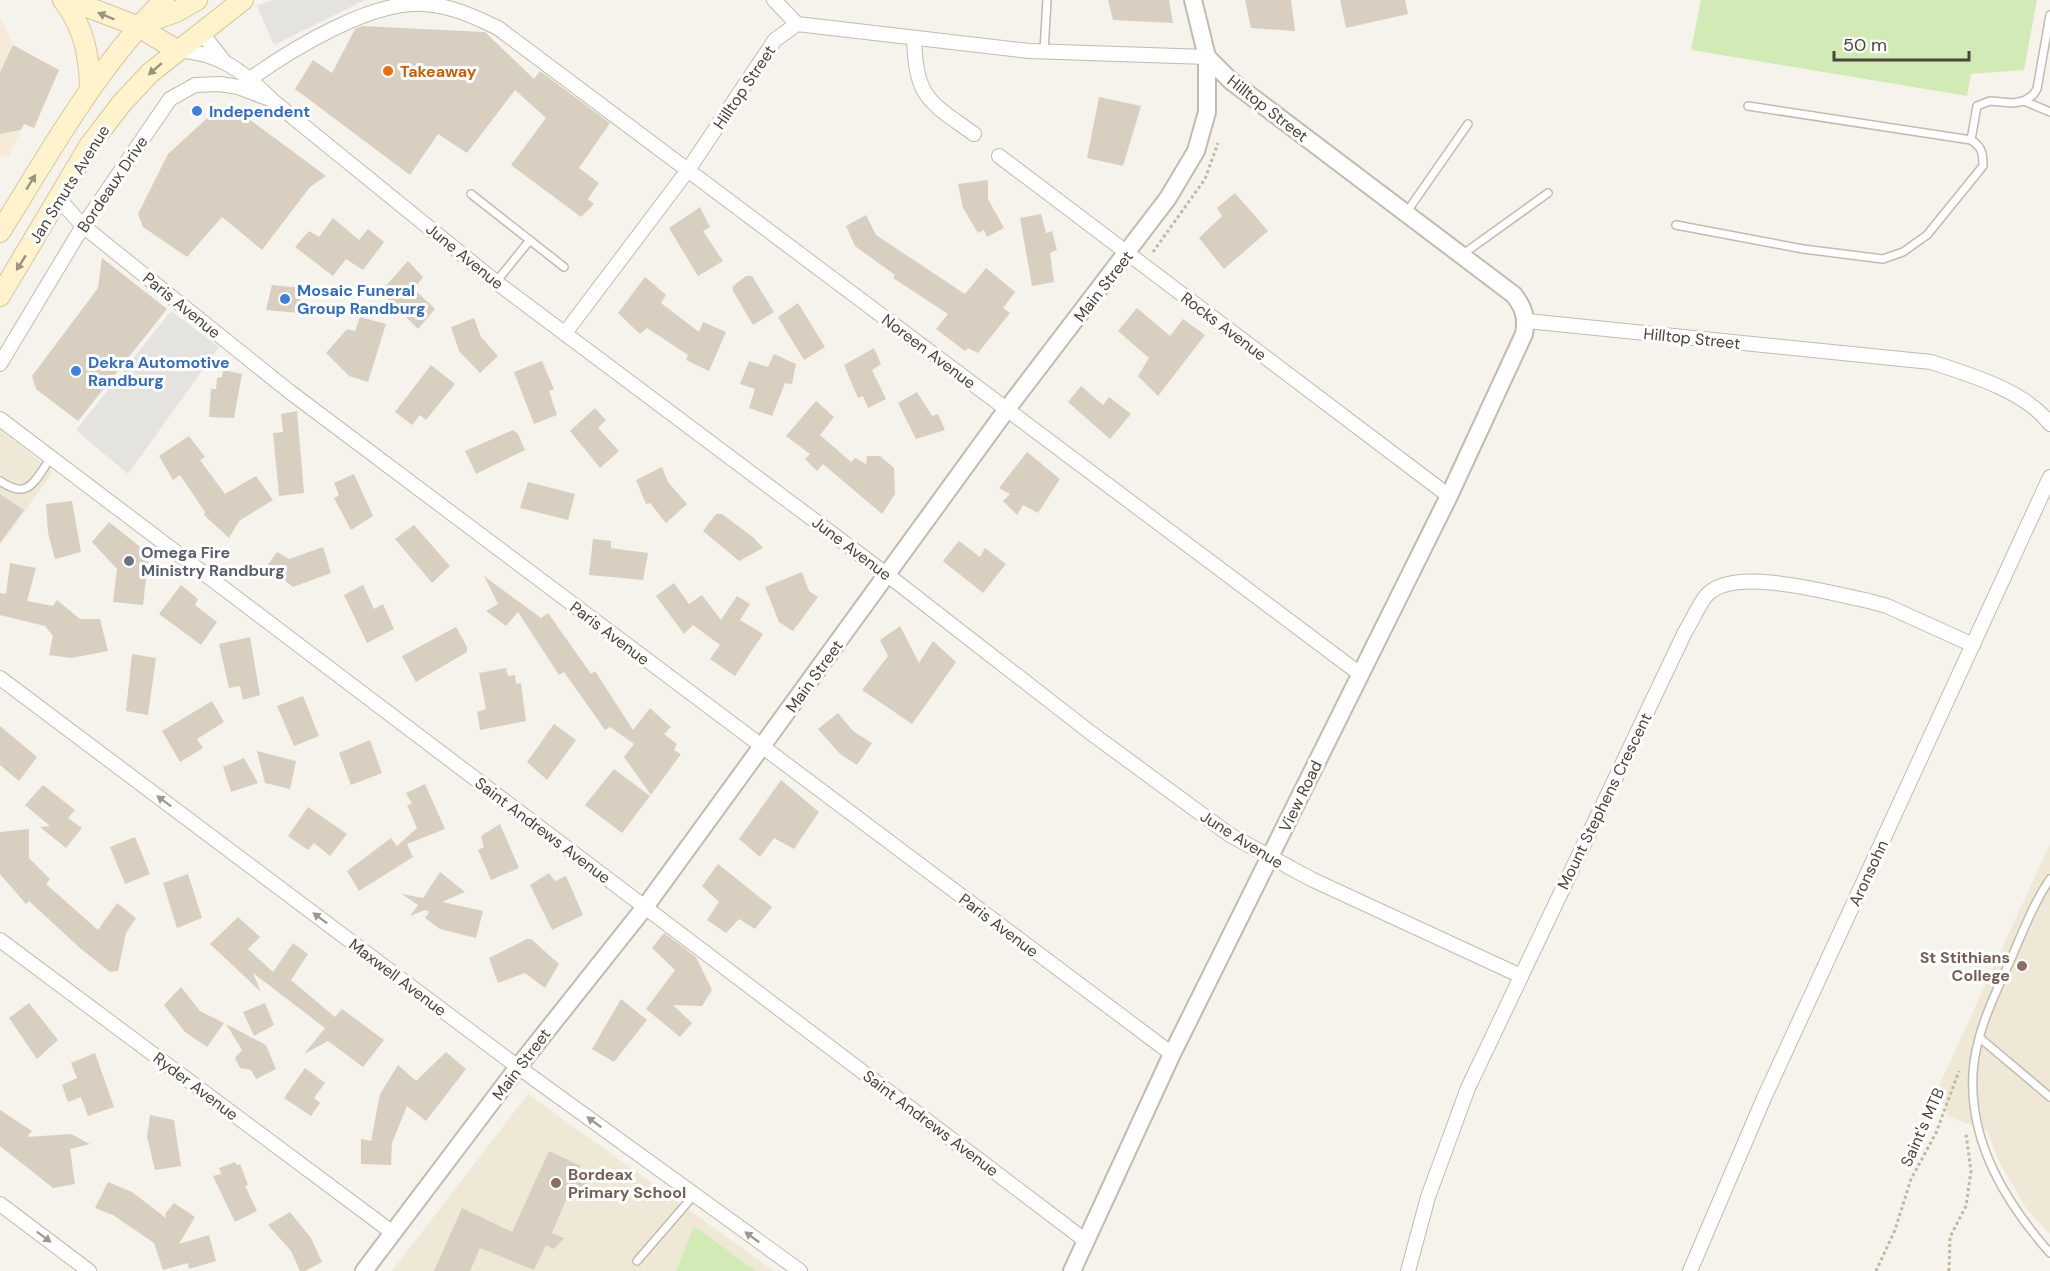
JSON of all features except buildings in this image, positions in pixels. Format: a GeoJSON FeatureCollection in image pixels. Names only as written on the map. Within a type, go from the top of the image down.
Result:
{"type":"FeatureCollection","features":[{"type":"Feature","properties":{"kind":"main road"},"geometry":{"type":"LineString","coordinates":[[63,0],[74,15],[86,41],[90,87]]}},
{"type":"Feature","properties":{"kind":"main road"},"geometry":{"type":"LineString","coordinates":[[69,0],[113,19],[137,26],[177,50]]}},
{"type":"Feature","properties":{"kind":"main road","name":"Jan Smuts Avenue"},"geometry":{"type":"LineString","coordinates":[[0,232],[90,87],[137,26],[162,4],[197,0]]}},
{"type":"Feature","properties":{"kind":"main road","name":"Jan Smuts Avenue"},"geometry":{"type":"LineString","coordinates":[[0,296],[60,200],[89,146],[122,103],[177,50],[243,0]]}},
{"type":"Feature","properties":{"kind":"main road"},"geometry":{"type":"LineString","coordinates":[[162,4],[201,32]]}},
{"type":"Feature","properties":{"kind":"street"},"geometry":{"type":"LineString","coordinates":[[774,0],[797,24],[1044,52],[1207,57]]}},
{"type":"Feature","properties":{"kind":"street","name":"Main Street"},"geometry":{"type":"LineString","coordinates":[[364,1271],[518,1067],[645,907],[1007,410],[1168,198],[1196,152],[1207,112],[1207,57],[1193,0]]}},
{"type":"Feature","properties":{"kind":"street","name":"Noreen Avenue"},"geometry":{"type":"LineString","coordinates":[[250,79],[297,48],[338,28],[390,8],[423,4],[458,9],[498,28],[1360,674]]}},
{"type":"Feature","properties":{"kind":"street","name":"Hilltop Street"},"geometry":{"type":"LineString","coordinates":[[565,333],[688,170],[775,40],[797,24]]}},
{"type":"Feature","properties":{"kind":"street","name":"June Avenue"},"geometry":{"type":"LineString","coordinates":[[201,32],[223,60]]}},
{"type":"Feature","properties":{"kind":"street"},"geometry":{"type":"LineString","coordinates":[[914,38],[915,70],[920,88],[935,106],[974,134]]}},
{"type":"Feature","properties":{"kind":"street","name":"June Avenue"},"geometry":{"type":"LineString","coordinates":[[177,50],[201,52],[223,60],[250,79],[496,282],[888,575],[1090,733],[1230,835],[1269,858],[1521,976]]}},
{"type":"Feature","properties":{"kind":"street","name":"Hilltop Street"},"geometry":{"type":"LineString","coordinates":[[1207,57],[1231,81],[1514,295],[1523,307],[1527,321],[1931,362],[1975,376],[2020,399],[2043,414],[2050,424]]}},
{"type":"Feature","properties":{"kind":"street","name":"Bordeaux Drive"},"geometry":{"type":"LineString","coordinates":[[0,364],[84,226],[170,99],[195,85],[220,84],[237,87],[273,100]]}},
{"type":"Feature","properties":{"kind":"street","name":"Rocks Avenue"},"geometry":{"type":"LineString","coordinates":[[999,156],[1449,496]]}},
{"type":"Feature","properties":{"kind":"street","name":"Paris Avenue"},"geometry":{"type":"LineString","coordinates":[[60,200],[84,226],[290,392],[1172,1054]]}},
{"type":"Feature","properties":{"kind":"street","name":"View Road"},"geometry":{"type":"LineString","coordinates":[[1072,1271],[1172,1054],[1449,496],[1524,334],[1527,321]]}},
{"type":"Feature","properties":{"kind":"street","name":"Saint Andrews Avenue"},"geometry":{"type":"LineString","coordinates":[[0,418],[1086,1241]]}},
{"type":"Feature","properties":{"kind":"street","name":"Aronsohn"},"geometry":{"type":"LineString","coordinates":[[1690,1271],[1764,1098],[2050,477]]}},
{"type":"Feature","properties":{"kind":"street","name":"Mount Stephens Crescent"},"geometry":{"type":"LineString","coordinates":[[1408,1271],[1428,1197],[1468,1088],[1685,632],[1707,596],[1731,583],[1757,581],[1869,601],[1887,606],[1972,645]]}},
{"type":"Feature","properties":{"kind":"street","name":"Maxwell Avenue"},"geometry":{"type":"LineString","coordinates":[[0,678],[518,1067],[800,1271]]}},
{"type":"Feature","properties":{"kind":"street","name":"Ryder Avenue"},"geometry":{"type":"LineString","coordinates":[[0,940],[393,1233]]}},
{"type":"Feature","properties":{"kind":"street"},"geometry":{"type":"LineString","coordinates":[[0,1204],[88,1271]]}},
{"type":"Feature","properties":{"kind":"lane"},"geometry":{"type":"LineString","coordinates":[[1044,52],[1047,0]]}},
{"type":"Feature","properties":{"kind":"lane"},"geometry":{"type":"LineString","coordinates":[[1971,140],[1977,106],[1990,101],[2013,103],[2024,101],[2037,89],[2050,15]]}},
{"type":"Feature","properties":{"kind":"lane"},"geometry":{"type":"LineString","coordinates":[[2024,101],[2050,112]]}},
{"type":"Feature","properties":{"kind":"lane"},"geometry":{"type":"LineString","coordinates":[[1676,225],[1803,249],[1883,259],[1903,252],[1927,234],[1983,166],[1983,154],[1979,145],[1971,140],[1748,106]]}},
{"type":"Feature","properties":{"kind":"lane"},"geometry":{"type":"LineString","coordinates":[[1406,213],[1468,124]]}},
{"type":"Feature","properties":{"kind":"lane"},"geometry":{"type":"LineString","coordinates":[[1461,255],[1548,193]]}},
{"type":"Feature","properties":{"kind":"lane"},"geometry":{"type":"LineString","coordinates":[[471,195],[564,267]]}},
{"type":"Feature","properties":{"kind":"lane"},"geometry":{"type":"LineString","coordinates":[[496,282],[530,240]]}},
{"type":"Feature","properties":{"kind":"lane"},"geometry":{"type":"LineString","coordinates":[[0,480],[14,491],[21,491],[35,480],[51,458]]}},
{"type":"Feature","properties":{"kind":"lane"},"geometry":{"type":"LineString","coordinates":[[2050,879],[1994,996],[1980,1038],[1973,1072],[1973,1100],[1982,1146],[2014,1209],[2050,1253]]}},
{"type":"Feature","properties":{"kind":"lane"},"geometry":{"type":"LineString","coordinates":[[1980,1038],[2050,1097]]}},
{"type":"Feature","properties":{"kind":"lane"},"geometry":{"type":"LineString","coordinates":[[637,1261],[694,1195]]}},
{"type":"Feature","properties":{"kind":"path","name":"Saint's MTB"},"geometry":{"type":"LineString","coordinates":[[1876,1271],[1895,1230],[1911,1179],[1936,1133],[1962,1066]]}},
{"type":"Feature","properties":{"kind":"path"},"geometry":{"type":"LineString","coordinates":[[1949,1271],[1950,1237],[1966,1206],[1971,1171],[1965,1139],[1967,1130]]}},
{"type":"Feature","properties":{"kind":"shaded area"},"geometry":{"type":"Polygon","coordinates":[[[272,0],[365,0],[274,45],[257,6],[272,0]]]}},
{"type":"Feature","properties":{"kind":"shaded area"},"geometry":{"type":"Polygon","coordinates":[[[0,17],[13,45],[0,72],[0,17]]]}},
{"type":"Feature","properties":{"kind":"shaded area"},"geometry":{"type":"Polygon","coordinates":[[[21,130],[8,158],[0,155],[0,134],[21,130]]]}},
{"type":"Feature","properties":{"kind":"shaded area"},"geometry":{"type":"Polygon","coordinates":[[[171,311],[219,347],[128,474],[76,430],[171,311]]]}},
{"type":"Feature","properties":{"kind":"shaded area"},"geometry":{"type":"Polygon","coordinates":[[[0,429],[53,472],[0,545],[0,429]]]}},
{"type":"Feature","properties":{"kind":"shaded area","name":"St Stithians College"},"geometry":{"type":"Polygon","coordinates":[[[2050,844],[2050,1234],[2026,1208],[2000,1163],[1987,1131],[1949,1117],[1938,1088],[2050,844]]]}},
{"type":"Feature","properties":{"kind":"shaded area","name":"Bordeax Primary School"},"geometry":{"type":"Polygon","coordinates":[[[528,1094],[774,1271],[392,1271],[528,1094]]]}},
{"type":"Feature","properties":{"kind":"green space"},"geometry":{"type":"Polygon","coordinates":[[[1701,0],[2037,0],[2024,70],[1971,74],[1967,96],[1691,50],[1701,0]]]}},
{"type":"Feature","properties":{"kind":"green space"},"geometry":{"type":"Polygon","coordinates":[[[694,1226],[755,1271],[676,1271],[694,1226]]]}},
{"type":"Feature","properties":{"kind":"place","name":"Takeaway"},"geometry":{"type":"Point","coordinates":[388,71]}},
{"type":"Feature","properties":{"kind":"place","name":"Independent"},"geometry":{"type":"Point","coordinates":[197,111]}},
{"type":"Feature","properties":{"kind":"place","name":"Mosaic Funeral Group Randburg"},"geometry":{"type":"Point","coordinates":[285,299]}},
{"type":"Feature","properties":{"kind":"place","name":"Dekra Automotive Randburg"},"geometry":{"type":"Point","coordinates":[76,371]}},
{"type":"Feature","properties":{"kind":"place","name":"Omega Fire Ministry Randburg"},"geometry":{"type":"Point","coordinates":[129,561]}},
{"type":"Feature","properties":{"kind":"place","name":"St Stithians College"},"geometry":{"type":"Point","coordinates":[2022,966]}},
{"type":"Feature","properties":{"kind":"place","name":"Bordeax Primary School"},"geometry":{"type":"Point","coordinates":[556,1183]}}]}
